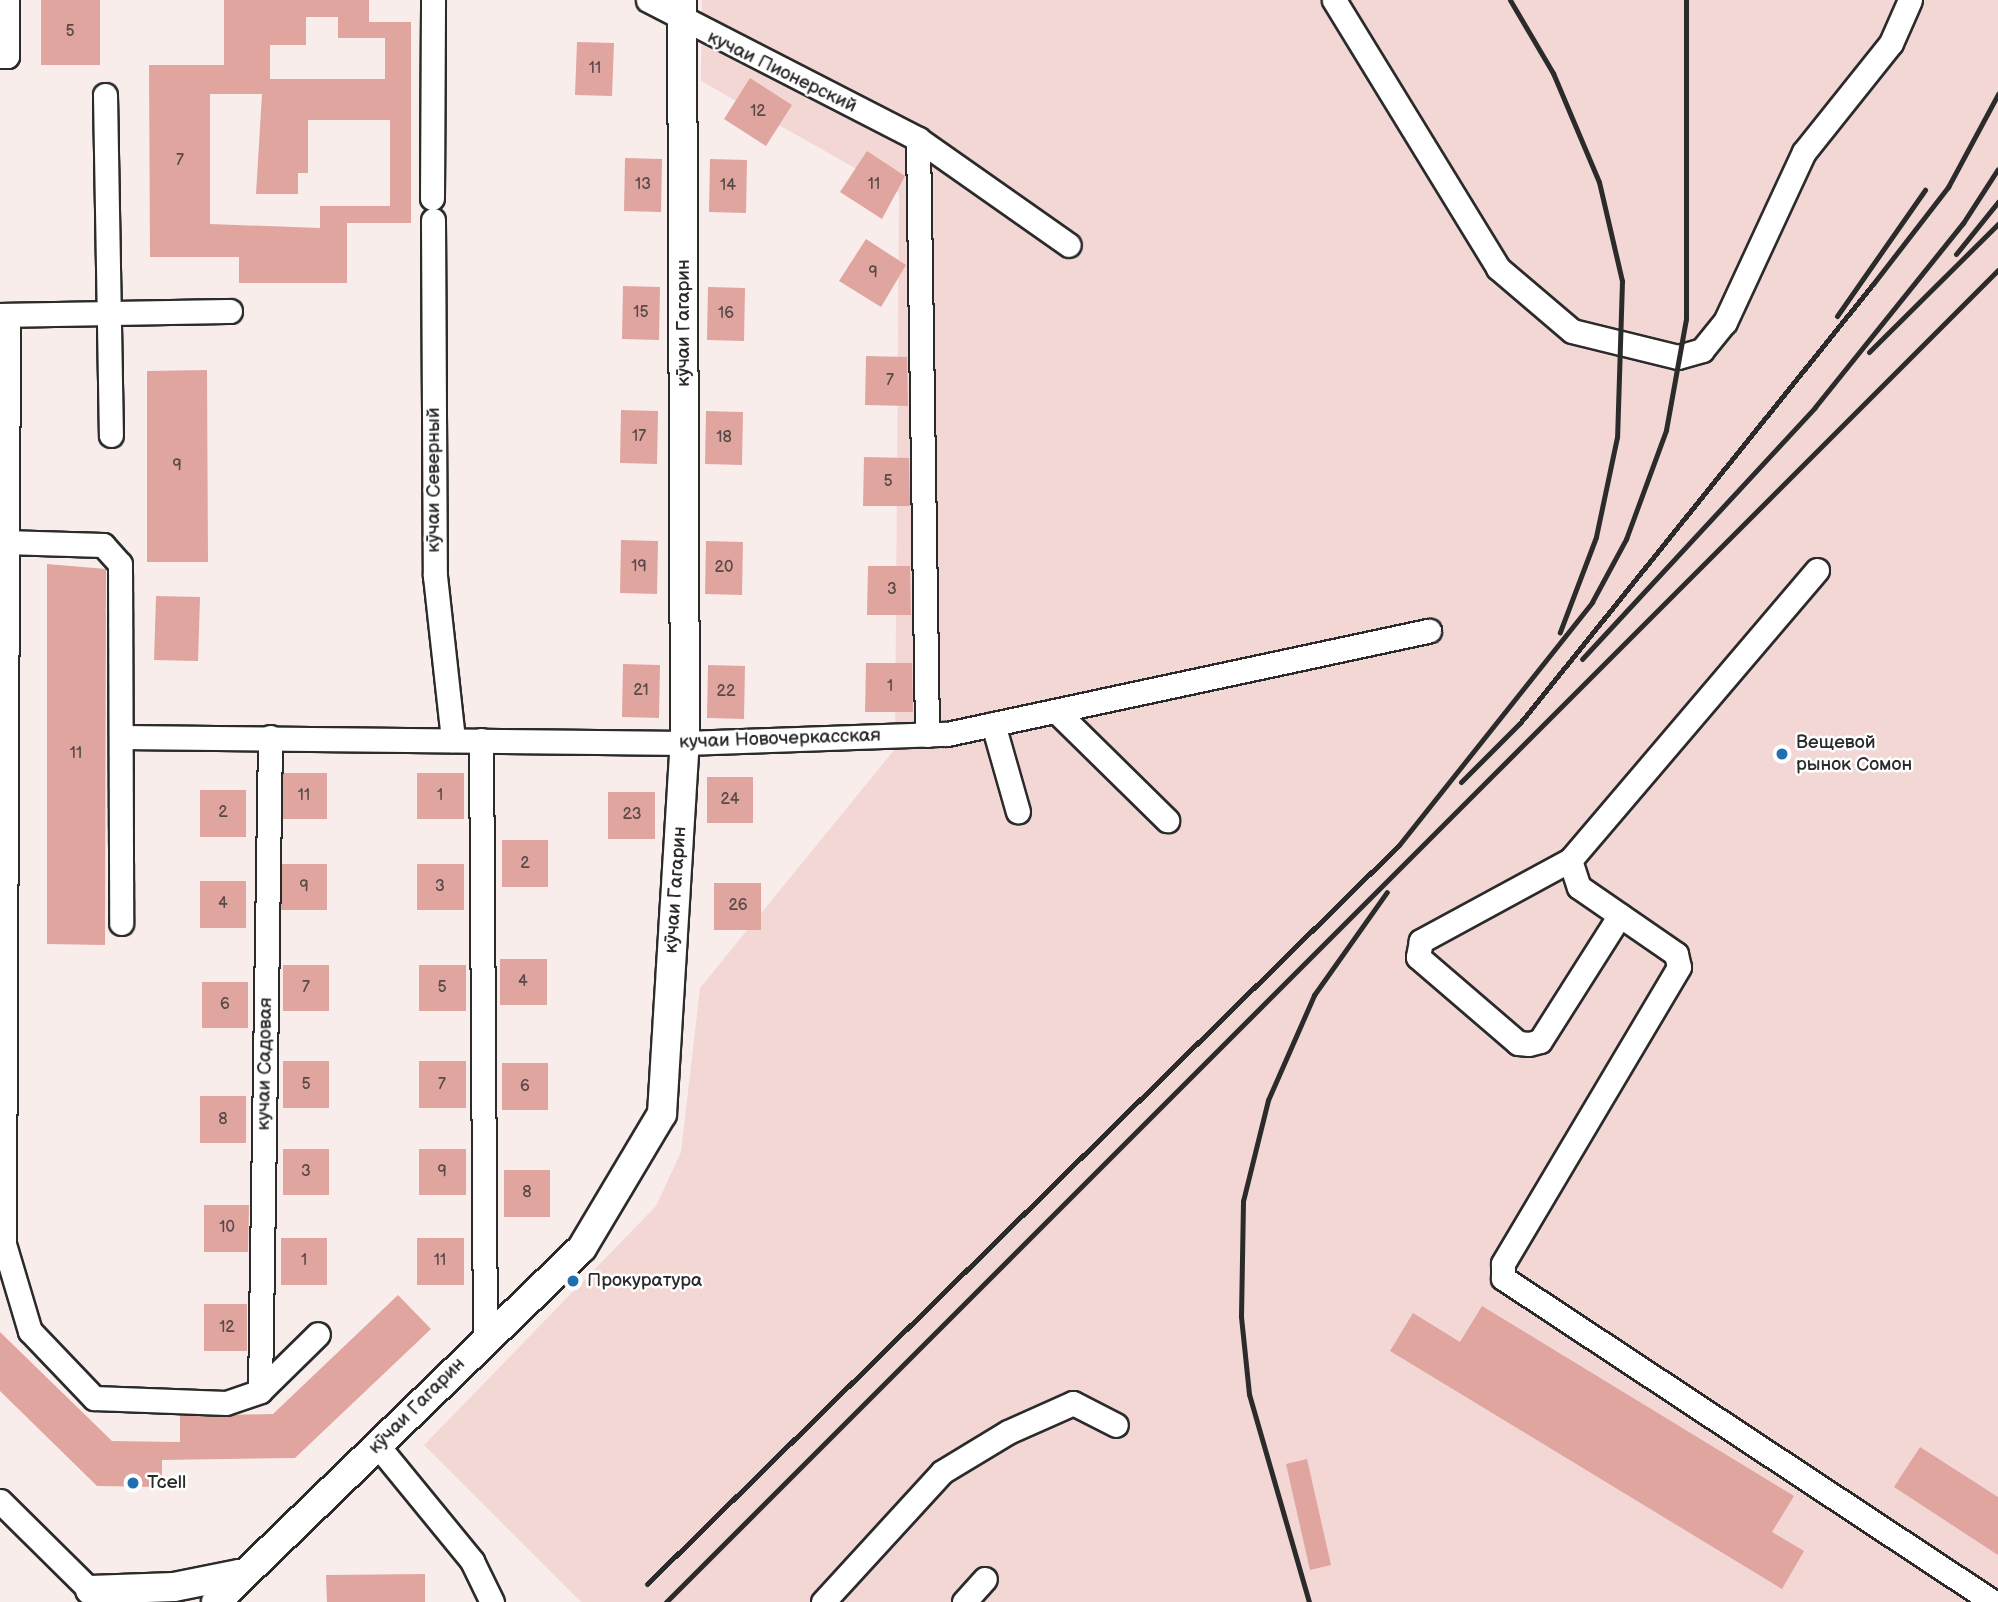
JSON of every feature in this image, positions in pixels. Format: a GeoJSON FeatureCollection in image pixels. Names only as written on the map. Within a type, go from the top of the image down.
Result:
{"type":"FeatureCollection","features":[{"type":"Feature","properties":{"kind":"main road","name":"кӯчаи Гагарин"},"geometry":{"type":"LineString","coordinates":[[216,1602],[239,1574],[378,1446],[485,1338],[582,1248],[662,1114],[685,743],[682,11]]}},
{"type":"Feature","properties":{"kind":"main road"},"geometry":{"type":"LineString","coordinates":[[96,1596],[174,1587],[239,1574],[230,1602]]}},
{"type":"Feature","properties":{"kind":"street"},"geometry":{"type":"LineString","coordinates":[[0,56],[7,56],[7,0]]}},
{"type":"Feature","properties":{"kind":"street","name":"кӯчаи Северный"},"geometry":{"type":"LineString","coordinates":[[433,0],[435,576],[453,740]]}},
{"type":"Feature","properties":{"kind":"street","name":"кучаи Пионерский"},"geometry":{"type":"LineString","coordinates":[[648,0],[682,11],[918,139],[1069,245]]}},
{"type":"Feature","properties":{"kind":"street"},"geometry":{"type":"LineString","coordinates":[[1334,0],[1498,268],[1572,331],[1678,357],[1702,350],[1725,323],[1804,152],[1891,43],[1910,0]]}},
{"type":"Feature","properties":{"kind":"street"},"geometry":{"type":"LineString","coordinates":[[105,95],[111,313],[111,435]]}},
{"type":"Feature","properties":{"kind":"street"},"geometry":{"type":"LineString","coordinates":[[918,139],[926,735]]}},
{"type":"Feature","properties":{"kind":"street"},"geometry":{"type":"LineString","coordinates":[[230,311],[4,315],[2,1244],[30,1331],[94,1398],[226,1403],[260,1391],[318,1334]]}},
{"type":"Feature","properties":{"kind":"street"},"geometry":{"type":"LineString","coordinates":[[4,542],[114,551],[120,564],[121,923]]}},
{"type":"Feature","properties":{"kind":"street"},"geometry":{"type":"LineString","coordinates":[[1620,915],[1540,1041],[1529,1044],[1518,1043],[1418,957],[1421,941],[1570,860],[1817,570]]}},
{"type":"Feature","properties":{"kind":"street","name":"кучаи Новочеркасская"},"geometry":{"type":"LineString","coordinates":[[121,737],[685,743],[926,735],[1056,711],[1429,631]]}},
{"type":"Feature","properties":{"kind":"street"},"geometry":{"type":"LineString","coordinates":[[1056,711],[1167,820]]}},
{"type":"Feature","properties":{"kind":"street"},"geometry":{"type":"LineString","coordinates":[[993,724],[1018,812]]}},
{"type":"Feature","properties":{"kind":"street","name":"кучаи Садовая"},"geometry":{"type":"LineString","coordinates":[[260,1391],[270,737]]}},
{"type":"Feature","properties":{"kind":"street"},"geometry":{"type":"LineString","coordinates":[[481,740],[485,1338]]}},
{"type":"Feature","properties":{"kind":"street"},"geometry":{"type":"LineString","coordinates":[[1570,860],[1579,887],[1676,954],[1675,983],[1503,1264],[1503,1278],[1993,1602]]}},
{"type":"Feature","properties":{"kind":"street"},"geometry":{"type":"LineString","coordinates":[[823,1602],[942,1472],[1008,1432],[1073,1403],[1116,1424]]}},
{"type":"Feature","properties":{"kind":"street"},"geometry":{"type":"LineString","coordinates":[[378,1446],[472,1561],[492,1602]]}},
{"type":"Feature","properties":{"kind":"street"},"geometry":{"type":"LineString","coordinates":[[0,1501],[96,1596]]}},
{"type":"Feature","properties":{"kind":"street"},"geometry":{"type":"LineString","coordinates":[[964,1602],[985,1579]]}},
{"type":"Feature","properties":{"kind":"shaded area"},"geometry":{"type":"Polygon","coordinates":[[[702,0],[1998,0],[1998,1602],[581,1602],[424,1445],[656,1206],[681,1152],[700,988],[895,749],[899,193],[701,81],[702,0]]]}},
{"type":"Feature","properties":{"kind":"building"},"geometry":{"type":"Polygon","coordinates":[[[41,0],[100,0],[100,65],[41,65],[41,0]]]}},
{"type":"Feature","properties":{"kind":"building"},"geometry":{"type":"Polygon","coordinates":[[[224,0],[369,0],[369,22],[411,22],[411,223],[347,223],[347,283],[239,283],[239,257],[150,257],[149,65],[224,65],[224,0]],[[306,17],[306,45],[270,45],[270,79],[385,79],[385,38],[338,38],[338,17],[306,17]],[[210,94],[210,224],[320,228],[320,206],[390,206],[390,120],[308,120],[308,173],[298,173],[298,194],[256,194],[262,94],[210,94]]]}},
{"type":"Feature","properties":{"kind":"building"},"geometry":{"type":"Polygon","coordinates":[[[577,42],[614,43],[612,96],[575,95],[577,42]]]}},
{"type":"Feature","properties":{"kind":"building"},"geometry":{"type":"Polygon","coordinates":[[[750,78],[792,105],[766,146],[724,119],[750,78]]]}},
{"type":"Feature","properties":{"kind":"building"},"geometry":{"type":"Polygon","coordinates":[[[867,151],[905,176],[882,219],[840,192],[867,151]]]}},
{"type":"Feature","properties":{"kind":"building"},"geometry":{"type":"Polygon","coordinates":[[[625,158],[662,159],[661,212],[624,211],[625,158]]]}},
{"type":"Feature","properties":{"kind":"building"},"geometry":{"type":"Polygon","coordinates":[[[710,159],[747,160],[746,213],[709,212],[710,159]]]}},
{"type":"Feature","properties":{"kind":"building"},"geometry":{"type":"Polygon","coordinates":[[[866,239],[906,265],[881,307],[839,281],[866,239]]]}},
{"type":"Feature","properties":{"kind":"building"},"geometry":{"type":"Polygon","coordinates":[[[623,286],[660,287],[659,340],[622,339],[623,286]]]}},
{"type":"Feature","properties":{"kind":"building"},"geometry":{"type":"Polygon","coordinates":[[[708,287],[745,288],[744,341],[707,340],[708,287]]]}},
{"type":"Feature","properties":{"kind":"building"},"geometry":{"type":"Polygon","coordinates":[[[866,356],[907,357],[908,406],[865,405],[866,356]]]}},
{"type":"Feature","properties":{"kind":"building"},"geometry":{"type":"Polygon","coordinates":[[[207,370],[208,562],[147,562],[147,371],[207,370]]]}},
{"type":"Feature","properties":{"kind":"building"},"geometry":{"type":"Polygon","coordinates":[[[621,410],[658,411],[657,464],[620,463],[621,410]]]}},
{"type":"Feature","properties":{"kind":"building"},"geometry":{"type":"Polygon","coordinates":[[[706,411],[743,412],[742,465],[705,464],[706,411]]]}},
{"type":"Feature","properties":{"kind":"building"},"geometry":{"type":"Polygon","coordinates":[[[864,457],[909,458],[910,506],[863,506],[864,457]]]}},
{"type":"Feature","properties":{"kind":"building"},"geometry":{"type":"Polygon","coordinates":[[[621,540],[658,541],[657,594],[620,593],[621,540]]]}},
{"type":"Feature","properties":{"kind":"building"},"geometry":{"type":"Polygon","coordinates":[[[706,541],[743,542],[742,595],[705,594],[706,541]]]}},
{"type":"Feature","properties":{"kind":"building"},"geometry":{"type":"Polygon","coordinates":[[[47,564],[106,569],[105,945],[47,944],[47,564]]]}},
{"type":"Feature","properties":{"kind":"building"},"geometry":{"type":"Polygon","coordinates":[[[868,566],[910,566],[911,615],[867,615],[868,566]]]}},
{"type":"Feature","properties":{"kind":"building"},"geometry":{"type":"Polygon","coordinates":[[[156,596],[200,597],[198,661],[154,660],[156,596]]]}},
{"type":"Feature","properties":{"kind":"building"},"geometry":{"type":"Polygon","coordinates":[[[866,663],[912,663],[913,712],[865,712],[866,663]]]}},
{"type":"Feature","properties":{"kind":"building"},"geometry":{"type":"Polygon","coordinates":[[[623,664],[660,665],[659,718],[622,717],[623,664]]]}},
{"type":"Feature","properties":{"kind":"building"},"geometry":{"type":"Polygon","coordinates":[[[708,665],[745,666],[744,719],[707,718],[708,665]]]}},
{"type":"Feature","properties":{"kind":"building"},"geometry":{"type":"Polygon","coordinates":[[[283,773],[327,773],[327,819],[283,819],[283,773]]]}},
{"type":"Feature","properties":{"kind":"building"},"geometry":{"type":"Polygon","coordinates":[[[417,773],[464,773],[464,819],[417,819],[417,773]]]}},
{"type":"Feature","properties":{"kind":"building"},"geometry":{"type":"Polygon","coordinates":[[[707,777],[753,777],[753,823],[707,823],[707,777]]]}},
{"type":"Feature","properties":{"kind":"building"},"geometry":{"type":"Polygon","coordinates":[[[200,790],[246,790],[246,837],[200,837],[200,790]]]}},
{"type":"Feature","properties":{"kind":"building"},"geometry":{"type":"Polygon","coordinates":[[[608,792],[655,792],[655,839],[608,839],[608,792]]]}},
{"type":"Feature","properties":{"kind":"building"},"geometry":{"type":"Polygon","coordinates":[[[502,840],[548,840],[548,887],[502,887],[502,840]]]}},
{"type":"Feature","properties":{"kind":"building"},"geometry":{"type":"Polygon","coordinates":[[[282,864],[327,864],[327,910],[281,910],[282,864]]]}},
{"type":"Feature","properties":{"kind":"building"},"geometry":{"type":"Polygon","coordinates":[[[417,864],[464,864],[464,910],[417,910],[417,864]]]}},
{"type":"Feature","properties":{"kind":"building"},"geometry":{"type":"Polygon","coordinates":[[[200,881],[246,881],[246,928],[200,928],[200,881]]]}},
{"type":"Feature","properties":{"kind":"building"},"geometry":{"type":"Polygon","coordinates":[[[714,883],[761,883],[761,930],[714,930],[714,883]]]}},
{"type":"Feature","properties":{"kind":"building"},"geometry":{"type":"Polygon","coordinates":[[[500,959],[547,959],[547,1005],[500,1005],[500,959]]]}},
{"type":"Feature","properties":{"kind":"building"},"geometry":{"type":"Polygon","coordinates":[[[283,965],[329,965],[329,1011],[283,1011],[283,965]]]}},
{"type":"Feature","properties":{"kind":"building"},"geometry":{"type":"Polygon","coordinates":[[[419,965],[466,965],[466,1011],[419,1011],[419,965]]]}},
{"type":"Feature","properties":{"kind":"building"},"geometry":{"type":"Polygon","coordinates":[[[202,982],[248,982],[248,1028],[202,1028],[202,982]]]}},
{"type":"Feature","properties":{"kind":"building"},"geometry":{"type":"Polygon","coordinates":[[[283,1061],[329,1061],[329,1108],[283,1108],[283,1061]]]}},
{"type":"Feature","properties":{"kind":"building"},"geometry":{"type":"Polygon","coordinates":[[[419,1061],[466,1061],[466,1108],[419,1108],[419,1061]]]}},
{"type":"Feature","properties":{"kind":"building"},"geometry":{"type":"Polygon","coordinates":[[[502,1063],[548,1063],[548,1110],[502,1110],[502,1063]]]}},
{"type":"Feature","properties":{"kind":"building"},"geometry":{"type":"Polygon","coordinates":[[[200,1096],[246,1096],[246,1143],[200,1143],[200,1096]]]}},
{"type":"Feature","properties":{"kind":"building"},"geometry":{"type":"Polygon","coordinates":[[[283,1149],[329,1149],[329,1195],[283,1195],[283,1149]]]}},
{"type":"Feature","properties":{"kind":"building"},"geometry":{"type":"Polygon","coordinates":[[[419,1149],[466,1149],[466,1195],[419,1195],[419,1149]]]}},
{"type":"Feature","properties":{"kind":"building"},"geometry":{"type":"Polygon","coordinates":[[[504,1170],[550,1170],[550,1217],[504,1217],[504,1170]]]}},
{"type":"Feature","properties":{"kind":"building"},"geometry":{"type":"Polygon","coordinates":[[[204,1205],[249,1205],[248,1252],[204,1252],[204,1205]]]}},
{"type":"Feature","properties":{"kind":"building"},"geometry":{"type":"Polygon","coordinates":[[[281,1238],[327,1238],[327,1285],[281,1285],[281,1238]]]}},
{"type":"Feature","properties":{"kind":"building"},"geometry":{"type":"Polygon","coordinates":[[[417,1238],[464,1238],[464,1285],[417,1285],[417,1238]]]}},
{"type":"Feature","properties":{"kind":"building"},"geometry":{"type":"Polygon","coordinates":[[[398,1295],[431,1329],[295,1458],[162,1460],[162,1487],[97,1486],[0,1391],[0,1332],[112,1441],[180,1442],[180,1416],[273,1414],[398,1295]]]}},
{"type":"Feature","properties":{"kind":"building"},"geometry":{"type":"Polygon","coordinates":[[[204,1304],[247,1304],[247,1351],[204,1351],[204,1304]]]}},
{"type":"Feature","properties":{"kind":"building"},"geometry":{"type":"Polygon","coordinates":[[[1482,1306],[1794,1496],[1772,1532],[1804,1551],[1782,1589],[1390,1351],[1413,1313],[1460,1342],[1482,1306]]]}},
{"type":"Feature","properties":{"kind":"building"},"geometry":{"type":"Polygon","coordinates":[[[1920,1447],[1998,1497],[1998,1555],[1894,1487],[1920,1447]]]}},
{"type":"Feature","properties":{"kind":"building"},"geometry":{"type":"Polygon","coordinates":[[[1307,1459],[1331,1565],[1310,1570],[1286,1464],[1307,1459]]]}},
{"type":"Feature","properties":{"kind":"building"},"geometry":{"type":"Polygon","coordinates":[[[425,1574],[425,1602],[327,1602],[326,1575],[425,1574]]]}},
{"type":"Feature","properties":{"kind":"railway"},"geometry":{"type":"LineString","coordinates":[[1510,0],[1553,73],[1599,182],[1622,281],[1617,437],[1596,537],[1560,632]]}},
{"type":"Feature","properties":{"kind":"railway"},"geometry":{"type":"LineString","coordinates":[[647,1584],[1399,845],[1592,602],[1626,539],[1666,430],[1686,319],[1686,0]]}},
{"type":"Feature","properties":{"kind":"railway"},"geometry":{"type":"LineString","coordinates":[[1461,782],[1520,723],[1873,284],[1948,187],[1998,94]]}},
{"type":"Feature","properties":{"kind":"railway"},"geometry":{"type":"LineString","coordinates":[[1582,659],[1815,407],[1963,223],[1998,169]]}},
{"type":"Feature","properties":{"kind":"railway"},"geometry":{"type":"LineString","coordinates":[[1837,316],[1925,190]]}},
{"type":"Feature","properties":{"kind":"railway"},"geometry":{"type":"LineString","coordinates":[[1956,254],[1998,202]]}},
{"type":"Feature","properties":{"kind":"railway"},"geometry":{"type":"LineString","coordinates":[[1869,352],[1998,224]]}},
{"type":"Feature","properties":{"kind":"railway"},"geometry":{"type":"LineString","coordinates":[[666,1602],[1998,270]]}},
{"type":"Feature","properties":{"kind":"railway"},"geometry":{"type":"LineString","coordinates":[[1309,1602],[1249,1394],[1241,1316],[1243,1201],[1268,1100],[1314,995],[1387,892]]}},
{"type":"Feature","properties":{"kind":"place","name":"Вещевой рынок Сомон"},"geometry":{"type":"Point","coordinates":[1782,754]}},
{"type":"Feature","properties":{"kind":"place","name":"Прокуратура"},"geometry":{"type":"Point","coordinates":[573,1281]}},
{"type":"Feature","properties":{"kind":"place","name":"Tcell"},"geometry":{"type":"Point","coordinates":[133,1483]}}]}
